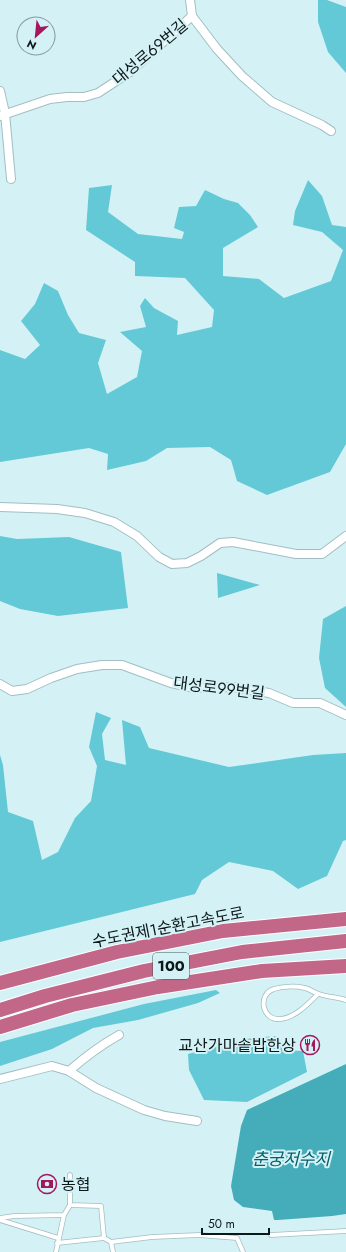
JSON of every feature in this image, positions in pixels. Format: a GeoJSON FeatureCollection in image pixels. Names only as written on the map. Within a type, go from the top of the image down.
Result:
{"type":"FeatureCollection","features":[{"type":"Feature","properties":{"kind":"highway","name":"수도권제1순환고속도로"},"geometry":{"type":"LineString","coordinates":[[0,983],[117,952],[223,931],[346,920]]}},
{"type":"Feature","properties":{"kind":"highway","name":"100"},"geometry":{"type":"LineString","coordinates":[[0,1010],[45,996],[152,969],[242,952],[346,941]]}},
{"type":"Feature","properties":{"kind":"highway","name":"100"},"geometry":{"type":"LineString","coordinates":[[0,1027],[72,1005],[158,987],[262,971],[346,966]]}},
{"type":"Feature","properties":{"kind":"street","name":"대성로69번길"},"geometry":{"type":"LineString","coordinates":[[3,115],[50,99],[67,96],[84,97],[98,93],[130,72],[192,16],[190,0]]}},
{"type":"Feature","properties":{"kind":"street"},"geometry":{"type":"LineString","coordinates":[[192,16],[217,49],[242,76],[272,102],[322,125],[331,131]]}},
{"type":"Feature","properties":{"kind":"street"},"geometry":{"type":"LineString","coordinates":[[0,91],[11,179]]}},
{"type":"Feature","properties":{"kind":"street"},"geometry":{"type":"LineString","coordinates":[[0,507],[57,509],[85,513],[114,522],[137,536],[159,557],[172,564],[187,563],[201,556],[220,543],[233,542],[296,554],[322,554],[346,536]]}},
{"type":"Feature","properties":{"kind":"street","name":"대성로99번길"},"geometry":{"type":"LineString","coordinates":[[0,684],[12,691],[27,689],[51,678],[77,669],[102,665],[122,665],[170,684],[194,688],[232,687],[269,693],[293,704],[320,704],[346,715]]}},
{"type":"Feature","properties":{"kind":"street"},"geometry":{"type":"LineString","coordinates":[[70,1071],[83,1059],[119,1035]]}},
{"type":"Feature","properties":{"kind":"street"},"geometry":{"type":"LineString","coordinates":[[0,1079],[52,1066],[70,1071],[96,1088],[144,1110],[165,1116],[197,1121]]}},
{"type":"Feature","properties":{"kind":"lane"},"geometry":{"type":"LineString","coordinates":[[318,994],[303,1009],[291,1016],[280,1019],[272,1018],[266,1014],[263,1006],[264,998],[267,993],[274,989],[295,986],[305,988],[318,994],[346,1000]]}},
{"type":"Feature","properties":{"kind":"lane"},"geometry":{"type":"LineString","coordinates":[[56,1252],[64,1215],[70,1205],[70,1175]]}},
{"type":"Feature","properties":{"kind":"lane"},"geometry":{"type":"LineString","coordinates":[[70,1205],[101,1206],[104,1238]]}},
{"type":"Feature","properties":{"kind":"lane"},"geometry":{"type":"LineString","coordinates":[[0,1219],[14,1216],[64,1215]]}},
{"type":"Feature","properties":{"kind":"lane"},"geometry":{"type":"LineString","coordinates":[[0,1219],[58,1240],[104,1238],[110,1242],[113,1252]]}},
{"type":"Feature","properties":{"kind":"lane"},"geometry":{"type":"LineString","coordinates":[[271,1235],[346,1232]]}},
{"type":"Feature","properties":{"kind":"lane"},"geometry":{"type":"LineString","coordinates":[[110,1242],[152,1237],[199,1235],[237,1238],[243,1252]]}},
{"type":"Feature","properties":{"kind":"shaded area"},"geometry":{"type":"Polygon","coordinates":[[[318,0],[327,0],[346,7],[346,73],[328,52],[318,22],[318,0]]]}},
{"type":"Feature","properties":{"kind":"shaded area"},"geometry":{"type":"Polygon","coordinates":[[[308,180],[322,196],[332,225],[346,227],[346,444],[330,472],[267,495],[237,481],[231,460],[210,447],[167,448],[146,461],[107,470],[108,454],[89,448],[0,462],[0,350],[25,359],[40,345],[21,321],[35,304],[44,283],[58,291],[68,315],[79,333],[106,340],[98,363],[107,394],[137,377],[142,351],[120,332],[146,327],[140,306],[145,298],[154,308],[178,321],[177,335],[212,327],[214,310],[185,278],[135,276],[135,262],[86,230],[89,188],[112,185],[108,212],[138,234],[182,239],[184,232],[174,228],[179,207],[196,206],[205,190],[224,199],[238,203],[250,215],[258,227],[223,248],[223,276],[259,279],[284,298],[331,281],[343,250],[322,232],[293,225],[295,211],[308,180]]]}},
{"type":"Feature","properties":{"kind":"shaded area"},"geometry":{"type":"Polygon","coordinates":[[[0,536],[17,539],[69,537],[121,552],[128,608],[58,616],[20,609],[0,601],[0,536]]]}},
{"type":"Feature","properties":{"kind":"shaded area"},"geometry":{"type":"Polygon","coordinates":[[[217,573],[260,585],[218,598],[217,573]]]}},
{"type":"Feature","properties":{"kind":"shaded area"},"geometry":{"type":"Polygon","coordinates":[[[346,606],[346,707],[325,688],[319,658],[323,619],[346,606]]]}},
{"type":"Feature","properties":{"kind":"shaded area"},"geometry":{"type":"Polygon","coordinates":[[[96,712],[111,718],[102,734],[105,760],[126,765],[122,720],[140,727],[149,748],[229,767],[313,755],[346,753],[346,840],[343,841],[327,876],[298,889],[273,871],[229,862],[202,880],[195,894],[0,942],[0,755],[3,765],[8,812],[33,821],[42,860],[58,852],[75,818],[91,801],[97,766],[89,747],[96,712]]]}},
{"type":"Feature","properties":{"kind":"shaded area"},"geometry":{"type":"Polygon","coordinates":[[[216,990],[220,993],[198,1003],[138,1020],[93,1028],[52,1049],[0,1066],[0,1042],[144,1004],[216,990]]]}},
{"type":"Feature","properties":{"kind":"shaded area"},"geometry":{"type":"Polygon","coordinates":[[[275,1036],[283,1050],[303,1051],[307,1072],[247,1102],[204,1100],[189,1070],[188,1054],[245,1039],[275,1036]]]}},
{"type":"Feature","properties":{"kind":"water","name":"춘궁저수지"},"geometry":{"type":"Polygon","coordinates":[[[346,1064],[346,1214],[274,1220],[272,1211],[243,1207],[234,1200],[231,1186],[241,1126],[247,1110],[346,1064]]]}},
{"type":"Feature","properties":{"kind":"place","name":"교산가마솥밥한상"},"geometry":{"type":"Point","coordinates":[310,1045]}},
{"type":"Feature","properties":{"kind":"place","name":"농협"},"geometry":{"type":"Point","coordinates":[47,1184]}}]}
